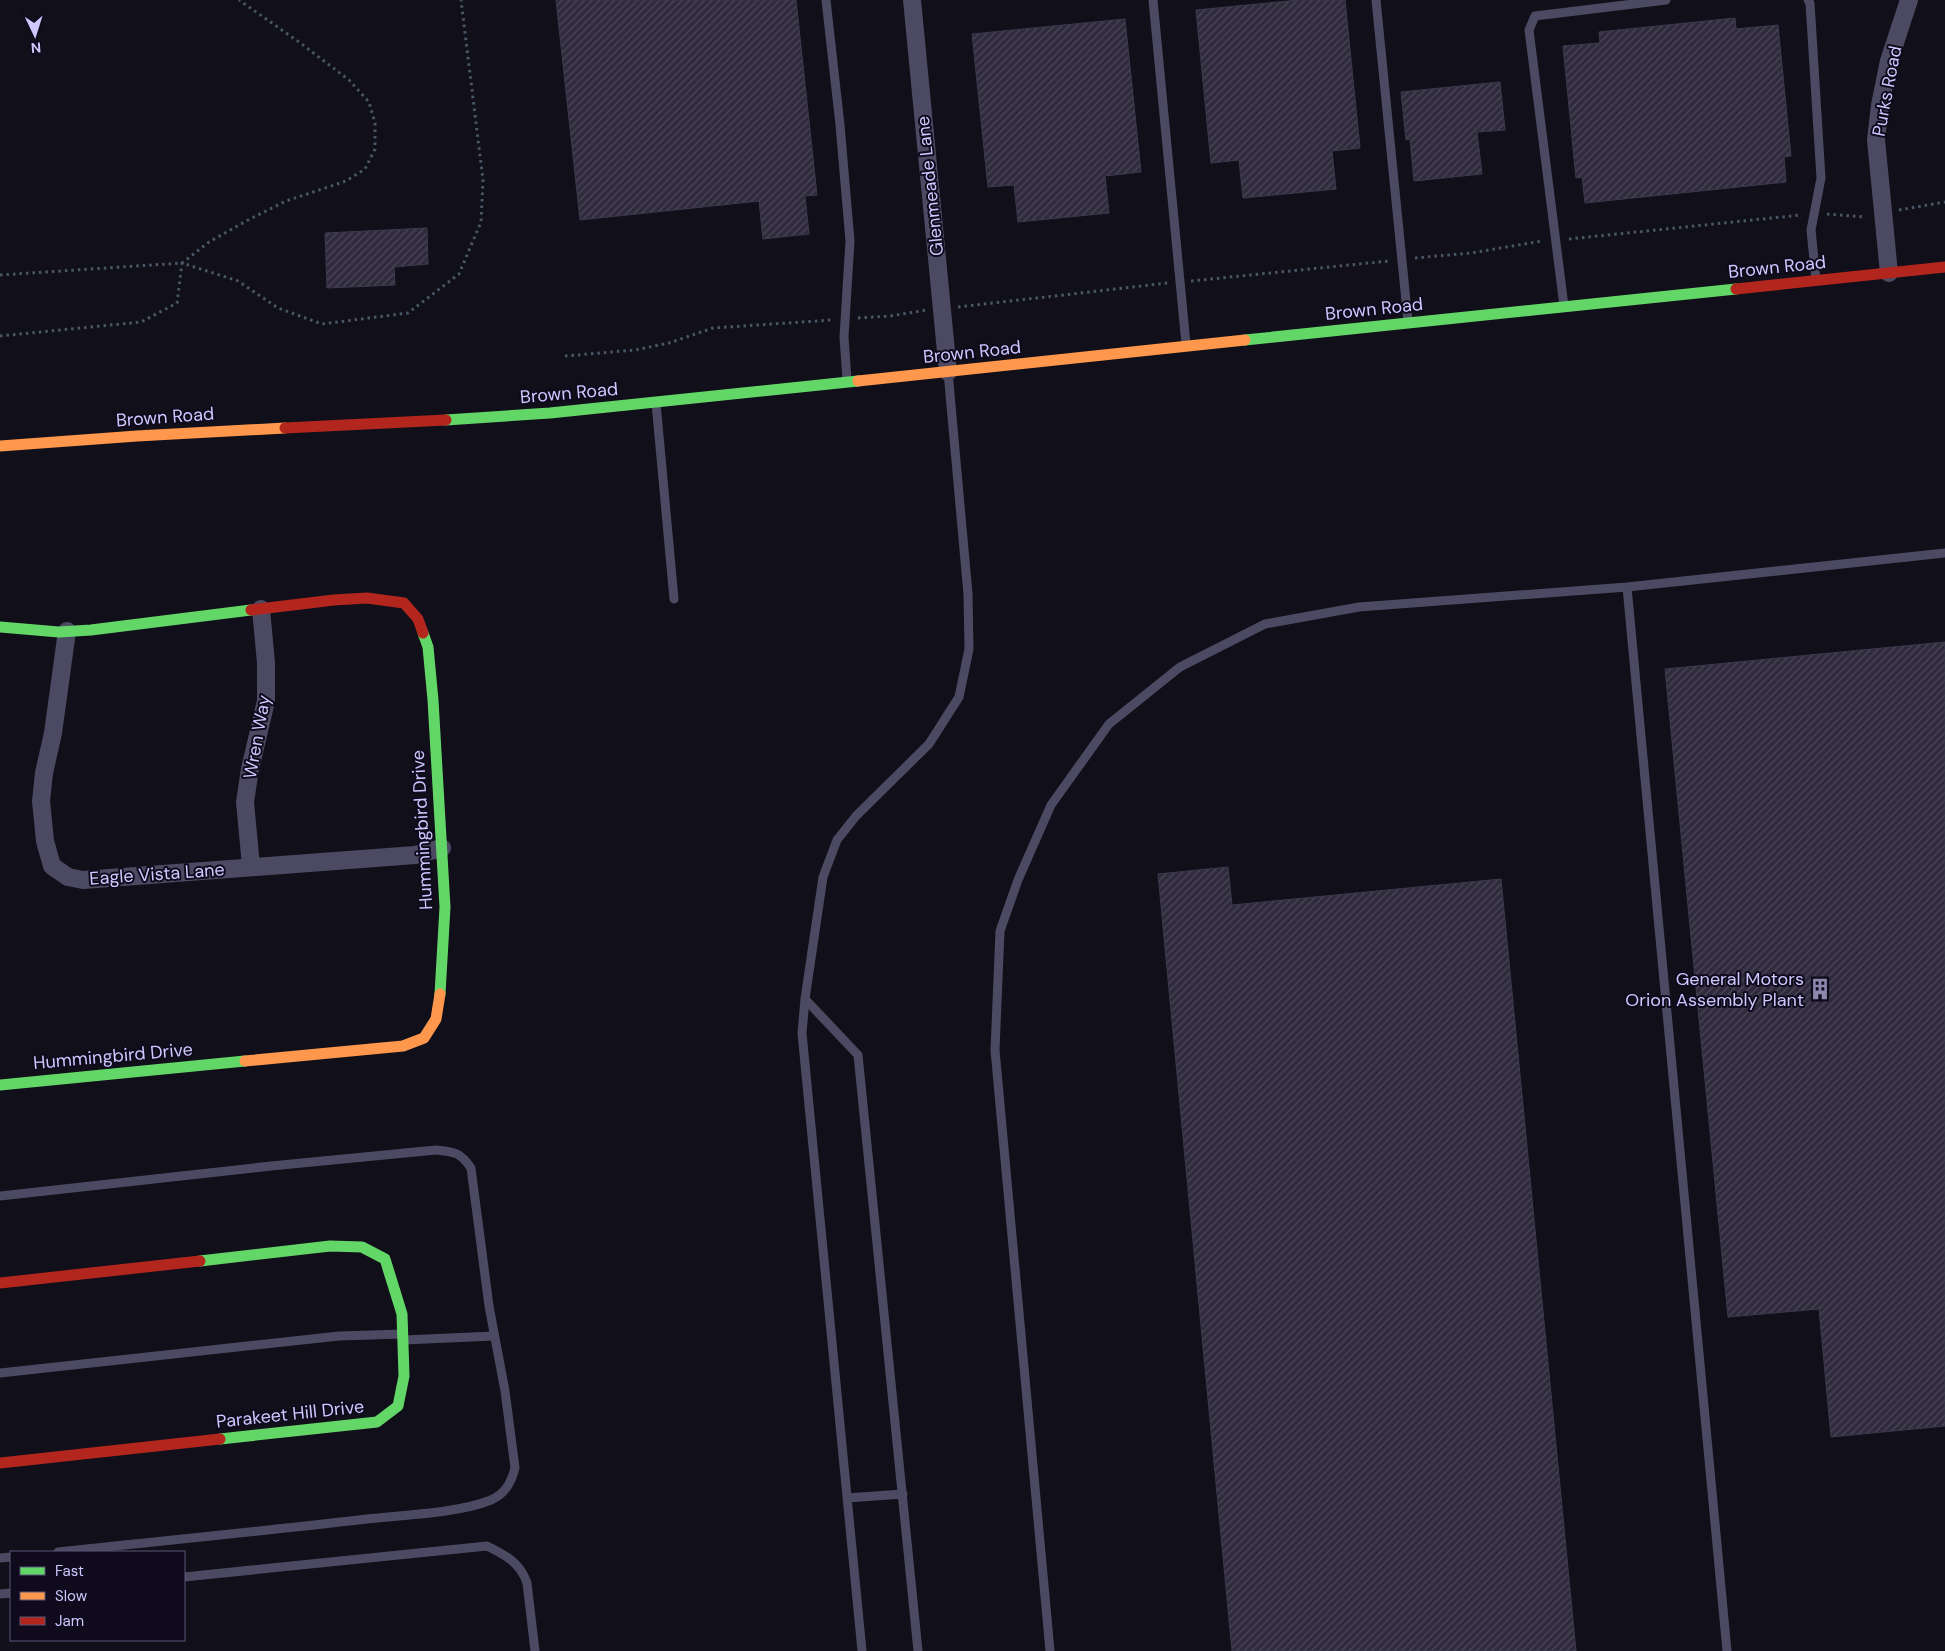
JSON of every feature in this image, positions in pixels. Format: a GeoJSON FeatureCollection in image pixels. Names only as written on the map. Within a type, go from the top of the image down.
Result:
{"type":"FeatureCollection","features":[{"type":"Feature","properties":{"kind":"street","name":"Glenmeade Lane"},"geometry":{"type":"LineString","coordinates":[[912,0],[948,372]]}},
{"type":"Feature","properties":{"kind":"street","name":"Purks Road"},"geometry":{"type":"LineString","coordinates":[[1890,272],[1876,140],[1880,105],[1890,61],[1909,0]]}},
{"type":"Feature","properties":{"kind":"street","name":"Brown Road"},"geometry":{"type":"LineString","coordinates":[[0,446],[197,432],[442,421],[656,403],[1945,267]]}},
{"type":"Feature","properties":{"kind":"street","name":"Hummingbird Drive"},"geometry":{"type":"LineString","coordinates":[[0,627],[67,631],[334,600],[367,598],[404,603],[418,619],[428,647],[433,700],[445,907],[442,983],[436,1019],[424,1038],[403,1046],[0,1085]]}},
{"type":"Feature","properties":{"kind":"street","name":"Wren Way"},"geometry":{"type":"LineString","coordinates":[[251,866],[245,802],[250,769],[266,701],[266,663],[260,609]]}},
{"type":"Feature","properties":{"kind":"street","name":"Eagle Vista Lane"},"geometry":{"type":"LineString","coordinates":[[67,631],[41,801],[45,841],[52,866],[68,877],[83,880],[415,855],[442,848]]}},
{"type":"Feature","properties":{"kind":"street","name":"Parakeet Hill Drive"},"geometry":{"type":"LineString","coordinates":[[0,1284],[330,1246],[362,1247],[385,1259],[402,1314],[404,1376],[398,1406],[377,1422],[0,1463]]}},
{"type":"Feature","properties":{"kind":"lane"},"geometry":{"type":"LineString","coordinates":[[826,0],[840,125],[850,241],[844,336],[847,383]]}},
{"type":"Feature","properties":{"kind":"lane"},"geometry":{"type":"LineString","coordinates":[[1153,0],[1186,347]]}},
{"type":"Feature","properties":{"kind":"lane"},"geometry":{"type":"LineString","coordinates":[[1376,0],[1408,323]]}},
{"type":"Feature","properties":{"kind":"lane"},"geometry":{"type":"LineString","coordinates":[[1564,307],[1529,30],[1535,16],[1666,0]]}},
{"type":"Feature","properties":{"kind":"lane"},"geometry":{"type":"LineString","coordinates":[[1808,0],[1810,3],[1821,178],[1811,230],[1816,280]]}},
{"type":"Feature","properties":{"kind":"lane"},"geometry":{"type":"LineString","coordinates":[[862,1651],[802,1033],[805,999],[823,877],[837,840],[856,816],[929,744],[959,697],[968,649],[968,594],[948,372]]}},
{"type":"Feature","properties":{"kind":"lane"},"geometry":{"type":"LineString","coordinates":[[656,403],[674,599]]}},
{"type":"Feature","properties":{"kind":"lane"},"geometry":{"type":"LineString","coordinates":[[1050,1651],[995,1050],[1000,931],[1018,880],[1051,805],[1109,724],[1180,667],[1265,624],[1358,607],[1627,587],[1945,553]]}},
{"type":"Feature","properties":{"kind":"lane"},"geometry":{"type":"LineString","coordinates":[[1627,587],[1727,1651]]}},
{"type":"Feature","properties":{"kind":"lane"},"geometry":{"type":"LineString","coordinates":[[805,999],[858,1055],[918,1651]]}},
{"type":"Feature","properties":{"kind":"lane"},"geometry":{"type":"LineString","coordinates":[[0,1196],[436,1150],[453,1152],[464,1157],[471,1168],[494,1336],[505,1391],[516,1468],[506,1490],[492,1499],[459,1508],[297,1528],[68,1551]]}},
{"type":"Feature","properties":{"kind":"lane"},"geometry":{"type":"LineString","coordinates":[[0,1373],[339,1336],[494,1336]]}},
{"type":"Feature","properties":{"kind":"lane"},"geometry":{"type":"LineString","coordinates":[[847,1498],[903,1494]]}},
{"type":"Feature","properties":{"kind":"lane"},"geometry":{"type":"LineString","coordinates":[[185,1577],[487,1546],[510,1558],[523,1572],[527,1583],[535,1651]]}},
{"type":"Feature","properties":{"kind":"path"},"geometry":{"type":"LineString","coordinates":[[0,336],[141,322],[178,303],[182,263],[209,242],[248,220],[286,202],[346,182],[365,169],[375,149],[375,122],[369,102],[349,80],[300,42],[239,0]]}},
{"type":"Feature","properties":{"kind":"path"},"geometry":{"type":"LineString","coordinates":[[0,275],[182,263],[238,281],[278,308],[322,324],[408,313],[459,274],[481,222],[483,180],[461,0]]}},
{"type":"Feature","properties":{"kind":"path"},"geometry":{"type":"LineString","coordinates":[[565,356],[635,350],[669,343],[713,328],[890,316],[942,308],[1180,282],[1480,252],[1530,242],[1814,214],[1826,213],[1860,217],[1945,202]]}},
{"type":"Feature","properties":{"kind":"building"},"geometry":{"type":"Polygon","coordinates":[[[556,0],[796,0],[817,195],[805,196],[809,234],[763,239],[759,201],[580,220],[556,0]]]}},
{"type":"Feature","properties":{"kind":"building"},"geometry":{"type":"Polygon","coordinates":[[[1299,0],[1345,0],[1360,148],[1332,151],[1336,189],[1243,198],[1239,160],[1211,163],[1196,10],[1299,0]]]}},
{"type":"Feature","properties":{"kind":"building"},"geometry":{"type":"Polygon","coordinates":[[[1735,18],[1736,29],[1778,25],[1791,156],[1784,157],[1786,182],[1585,203],[1582,177],[1576,178],[1563,46],[1600,43],[1599,32],[1735,18]]]}},
{"type":"Feature","properties":{"kind":"building"},"geometry":{"type":"Polygon","coordinates":[[[1125,19],[1141,172],[1105,176],[1109,213],[1018,222],[1014,185],[988,187],[972,34],[1125,19]]]}},
{"type":"Feature","properties":{"kind":"building"},"geometry":{"type":"Polygon","coordinates":[[[1500,82],[1505,130],[1477,132],[1482,174],[1414,181],[1410,139],[1406,140],[1401,92],[1500,82]]]}},
{"type":"Feature","properties":{"kind":"building"},"geometry":{"type":"Polygon","coordinates":[[[427,228],[428,264],[394,267],[395,285],[327,288],[325,233],[427,228]]]}},
{"type":"Feature","properties":{"kind":"building","name":"General Motors Orion Assembly Plant"},"geometry":{"type":"Polygon","coordinates":[[[1945,642],[1945,1426],[1831,1437],[1819,1309],[1728,1317],[1665,669],[1945,642]]]}},
{"type":"Feature","properties":{"kind":"building"},"geometry":{"type":"Polygon","coordinates":[[[1228,867],[1232,905],[1501,879],[1576,1651],[1232,1651],[1158,874],[1228,867]]]}},
{"type":"Feature","properties":{"kind":"traffic: fast"},"geometry":{"type":"LineString","coordinates":[[1245,340],[1736,289]]}},
{"type":"Feature","properties":{"kind":"traffic: fast"},"geometry":{"type":"LineString","coordinates":[[446,420],[550,413],[858,381]]}},
{"type":"Feature","properties":{"kind":"traffic: fast"},"geometry":{"type":"LineString","coordinates":[[0,627],[59,632],[91,630],[251,610]]}},
{"type":"Feature","properties":{"kind":"traffic: fast"},"geometry":{"type":"LineString","coordinates":[[423,633],[428,647],[433,700],[445,907],[440,994]]}},
{"type":"Feature","properties":{"kind":"traffic: fast"},"geometry":{"type":"LineString","coordinates":[[0,1085],[245,1061]]}},
{"type":"Feature","properties":{"kind":"traffic: fast"},"geometry":{"type":"LineString","coordinates":[[200,1261],[330,1246],[362,1247],[385,1259],[402,1314],[404,1376],[398,1406],[377,1422],[220,1439]]}},
{"type":"Feature","properties":{"kind":"traffic: slow"},"geometry":{"type":"LineString","coordinates":[[858,381],[1245,340]]}},
{"type":"Feature","properties":{"kind":"traffic: slow"},"geometry":{"type":"LineString","coordinates":[[0,446],[285,428]]}},
{"type":"Feature","properties":{"kind":"traffic: slow"},"geometry":{"type":"LineString","coordinates":[[245,1061],[403,1046],[424,1038],[436,1019],[440,994]]}},
{"type":"Feature","properties":{"kind":"traffic: jam"},"geometry":{"type":"LineString","coordinates":[[1736,289],[1945,267]]}},
{"type":"Feature","properties":{"kind":"traffic: jam"},"geometry":{"type":"LineString","coordinates":[[285,428],[446,420]]}},
{"type":"Feature","properties":{"kind":"traffic: jam"},"geometry":{"type":"LineString","coordinates":[[251,610],[367,598],[404,603],[418,619],[423,633]]}},
{"type":"Feature","properties":{"kind":"traffic: jam"},"geometry":{"type":"LineString","coordinates":[[0,1283],[200,1261]]}},
{"type":"Feature","properties":{"kind":"traffic: jam"},"geometry":{"type":"LineString","coordinates":[[0,1463],[220,1439]]}},
{"type":"Feature","properties":{"kind":"place","name":"General Motors Orion Assembly Plant"},"geometry":{"type":"Point","coordinates":[1820,989]}}]}
